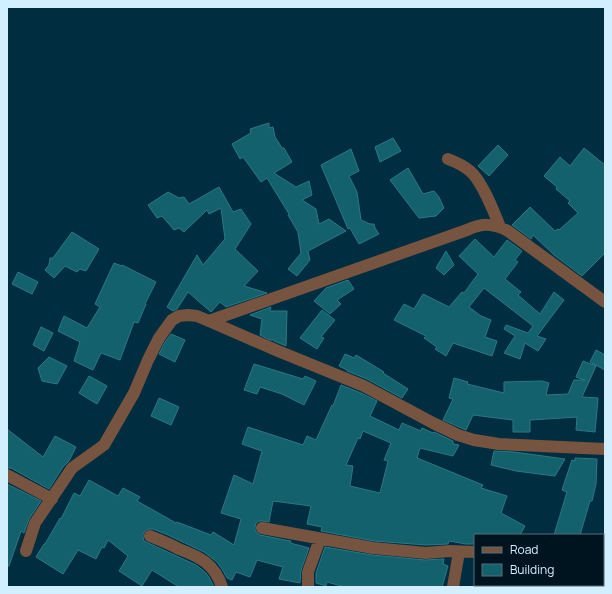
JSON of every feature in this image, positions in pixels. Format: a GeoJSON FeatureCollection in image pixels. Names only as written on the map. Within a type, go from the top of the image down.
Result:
{"type":"FeatureCollection","features":[{"type":"Feature","properties":{"kind":"street"},"geometry":{"type":"LineString","coordinates":[[448,160],[456,162],[471,172],[481,186],[500,227]]}},
{"type":"Feature","properties":{"kind":"street"},"geometry":{"type":"LineString","coordinates":[[209,321],[476,226],[487,225],[500,227],[508,231],[605,302]]}},
{"type":"Feature","properties":{"kind":"street"},"geometry":{"type":"LineString","coordinates":[[26,551],[35,523],[72,468],[104,445],[134,393],[159,338],[172,320],[179,316],[197,316],[364,386],[433,423],[463,437],[499,444],[605,449]]}},
{"type":"Feature","properties":{"kind":"street"},"geometry":{"type":"LineString","coordinates":[[7,475],[52,499]]}},
{"type":"Feature","properties":{"kind":"street"},"geometry":{"type":"LineString","coordinates":[[262,528],[373,548],[426,553],[450,551],[474,552]]}},
{"type":"Feature","properties":{"kind":"street"},"geometry":{"type":"LineString","coordinates":[[150,536],[207,562],[215,571],[222,587]]}},
{"type":"Feature","properties":{"kind":"street"},"geometry":{"type":"LineString","coordinates":[[308,587],[308,572],[320,538]]}},
{"type":"Feature","properties":{"kind":"street"},"geometry":{"type":"LineString","coordinates":[[453,587],[459,552]]}},
{"type":"Feature","properties":{"kind":"building"},"geometry":{"type":"Polygon","coordinates":[[[269,123],[269,128],[273,127],[275,137],[282,148],[284,148],[292,162],[274,173],[296,187],[309,181],[312,195],[302,200],[316,209],[319,224],[329,219],[346,231],[308,251],[310,260],[297,276],[288,269],[301,253],[298,232],[267,178],[261,182],[243,157],[240,159],[232,144],[251,133],[250,129],[269,123]]]}},
{"type":"Feature","properties":{"kind":"building"},"geometry":{"type":"Polygon","coordinates":[[[393,138],[401,151],[380,162],[375,147],[393,138]]]}},
{"type":"Feature","properties":{"kind":"building"},"geometry":{"type":"Polygon","coordinates":[[[498,145],[508,155],[489,176],[478,166],[498,145]]]}},
{"type":"Feature","properties":{"kind":"building"},"geometry":{"type":"Polygon","coordinates":[[[584,148],[605,165],[605,253],[582,276],[554,255],[533,235],[531,239],[512,225],[530,207],[555,231],[558,229],[559,230],[578,213],[568,203],[570,201],[544,176],[560,157],[570,166],[584,148]]]}},
{"type":"Feature","properties":{"kind":"building"},"geometry":{"type":"Polygon","coordinates":[[[351,149],[359,171],[349,176],[357,192],[361,220],[374,224],[379,234],[359,244],[350,228],[348,229],[321,165],[351,149]]]}},
{"type":"Feature","properties":{"kind":"building"},"geometry":{"type":"Polygon","coordinates":[[[408,168],[423,194],[434,191],[439,197],[444,208],[436,216],[419,218],[390,180],[408,168]]]}},
{"type":"Feature","properties":{"kind":"building"},"geometry":{"type":"Polygon","coordinates":[[[219,187],[233,212],[241,209],[251,224],[235,249],[258,271],[244,286],[267,293],[226,307],[220,302],[211,312],[188,292],[177,309],[173,311],[167,307],[197,255],[203,265],[225,239],[221,208],[209,214],[207,210],[184,232],[179,228],[174,230],[162,216],[157,218],[148,205],[168,192],[179,198],[184,197],[189,204],[219,187]]]}},
{"type":"Feature","properties":{"kind":"building"},"geometry":{"type":"Polygon","coordinates":[[[72,232],[99,249],[86,271],[80,269],[77,272],[65,266],[54,278],[45,270],[49,265],[50,258],[53,258],[72,232]]]}},
{"type":"Feature","properties":{"kind":"building"},"geometry":{"type":"Polygon","coordinates":[[[475,239],[494,257],[507,240],[522,251],[515,260],[518,262],[505,279],[521,292],[518,295],[540,314],[554,292],[564,300],[537,336],[546,339],[538,351],[525,343],[520,359],[504,353],[515,336],[504,329],[506,325],[528,333],[533,326],[484,288],[469,307],[481,316],[491,320],[485,337],[497,341],[492,356],[453,343],[446,356],[435,349],[437,347],[424,338],[426,336],[394,320],[404,304],[414,309],[423,294],[449,307],[462,292],[464,293],[478,274],[459,256],[475,239]]]}},
{"type":"Feature","properties":{"kind":"building"},"geometry":{"type":"Polygon","coordinates":[[[446,251],[454,265],[444,275],[436,268],[446,251]]]}},
{"type":"Feature","properties":{"kind":"building"},"geometry":{"type":"Polygon","coordinates":[[[114,263],[122,265],[156,282],[145,304],[138,323],[134,322],[120,360],[101,353],[93,370],[74,361],[80,342],[58,331],[64,316],[87,328],[100,307],[95,304],[114,263]]]}},
{"type":"Feature","properties":{"kind":"building"},"geometry":{"type":"Polygon","coordinates":[[[18,272],[38,282],[32,294],[12,284],[18,272]]]}},
{"type":"Feature","properties":{"kind":"building"},"geometry":{"type":"Polygon","coordinates":[[[348,280],[354,289],[337,300],[341,304],[330,314],[314,301],[326,288],[348,280]]]}},
{"type":"Feature","properties":{"kind":"building"},"geometry":{"type":"Polygon","coordinates":[[[271,307],[270,311],[287,311],[286,346],[260,335],[262,319],[250,315],[271,307]]]}},
{"type":"Feature","properties":{"kind":"building"},"geometry":{"type":"Polygon","coordinates":[[[322,310],[335,320],[321,337],[324,338],[317,349],[300,338],[322,310]]]}},
{"type":"Feature","properties":{"kind":"building"},"geometry":{"type":"Polygon","coordinates":[[[41,327],[53,333],[44,351],[33,345],[41,327]]]}},
{"type":"Feature","properties":{"kind":"building"},"geometry":{"type":"Polygon","coordinates":[[[171,334],[185,340],[175,362],[159,354],[171,334]]]}},
{"type":"Feature","properties":{"kind":"building"},"geometry":{"type":"Polygon","coordinates":[[[596,350],[605,355],[605,370],[590,362],[596,350]]]}},
{"type":"Feature","properties":{"kind":"building"},"geometry":{"type":"Polygon","coordinates":[[[345,354],[354,358],[356,355],[408,389],[402,398],[367,379],[347,371],[339,366],[345,354]]]}},
{"type":"Feature","properties":{"kind":"building"},"geometry":{"type":"Polygon","coordinates":[[[49,357],[67,366],[57,384],[42,381],[38,368],[49,357]]]}},
{"type":"Feature","properties":{"kind":"building"},"geometry":{"type":"Polygon","coordinates":[[[583,361],[596,366],[582,397],[598,398],[595,432],[576,430],[577,417],[530,420],[530,432],[513,432],[513,420],[473,415],[466,430],[443,420],[453,399],[449,398],[454,378],[468,382],[467,384],[504,393],[504,382],[542,381],[549,383],[546,395],[568,394],[574,380],[585,380],[576,377],[583,361]]]}},
{"type":"Feature","properties":{"kind":"building"},"geometry":{"type":"Polygon","coordinates":[[[254,364],[303,379],[305,376],[316,381],[304,405],[282,394],[260,387],[257,394],[244,390],[254,364]]]}},
{"type":"Feature","properties":{"kind":"building"},"geometry":{"type":"Polygon","coordinates":[[[89,376],[107,386],[97,404],[79,393],[89,376]]]}},
{"type":"Feature","properties":{"kind":"building"},"geometry":{"type":"Polygon","coordinates":[[[341,385],[377,401],[370,416],[399,430],[402,423],[421,431],[422,428],[453,441],[453,444],[459,445],[453,456],[420,448],[417,458],[483,485],[481,488],[507,496],[501,513],[525,526],[521,534],[474,534],[474,544],[449,541],[448,544],[426,545],[374,541],[321,531],[322,527],[307,524],[311,506],[273,501],[269,522],[259,521],[256,523],[255,530],[260,535],[291,541],[290,543],[309,548],[301,570],[300,583],[279,579],[283,567],[257,560],[250,577],[236,572],[232,580],[227,578],[217,562],[204,552],[153,529],[146,530],[143,534],[144,541],[196,565],[205,572],[214,587],[179,587],[152,570],[142,586],[119,571],[128,556],[108,540],[104,548],[102,547],[96,559],[78,550],[63,574],[36,557],[60,518],[61,519],[74,493],[80,496],[89,480],[118,496],[123,488],[140,497],[137,501],[176,523],[177,522],[211,535],[213,532],[234,545],[241,519],[221,513],[234,475],[253,484],[262,451],[242,444],[248,427],[303,445],[307,436],[316,440],[332,405],[333,406],[341,385]],[[363,431],[360,439],[358,438],[346,465],[353,466],[350,486],[380,493],[388,461],[384,460],[391,443],[363,431]]]}},
{"type":"Feature","properties":{"kind":"building"},"geometry":{"type":"Polygon","coordinates":[[[159,398],[179,407],[171,425],[151,416],[159,398]]]}},
{"type":"Feature","properties":{"kind":"building"},"geometry":{"type":"Polygon","coordinates":[[[7,429],[43,457],[55,436],[76,447],[69,461],[63,467],[49,489],[11,468],[7,468],[7,429]]]}},
{"type":"Feature","properties":{"kind":"building"},"geometry":{"type":"Polygon","coordinates":[[[494,451],[514,452],[565,459],[555,476],[516,471],[491,465],[494,451]]]}},
{"type":"Feature","properties":{"kind":"building"},"geometry":{"type":"Polygon","coordinates":[[[575,458],[597,459],[596,484],[592,501],[590,501],[580,534],[554,534],[567,492],[562,490],[572,460],[575,461],[575,458]]]}},
{"type":"Feature","properties":{"kind":"building"},"geometry":{"type":"Polygon","coordinates":[[[7,484],[41,501],[29,519],[24,533],[21,531],[9,566],[7,566],[7,484]]]}},
{"type":"Feature","properties":{"kind":"building"},"geometry":{"type":"Polygon","coordinates":[[[325,547],[372,555],[425,560],[444,559],[443,564],[448,566],[442,587],[345,587],[327,582],[326,586],[316,583],[316,573],[325,547]]]}}]}
